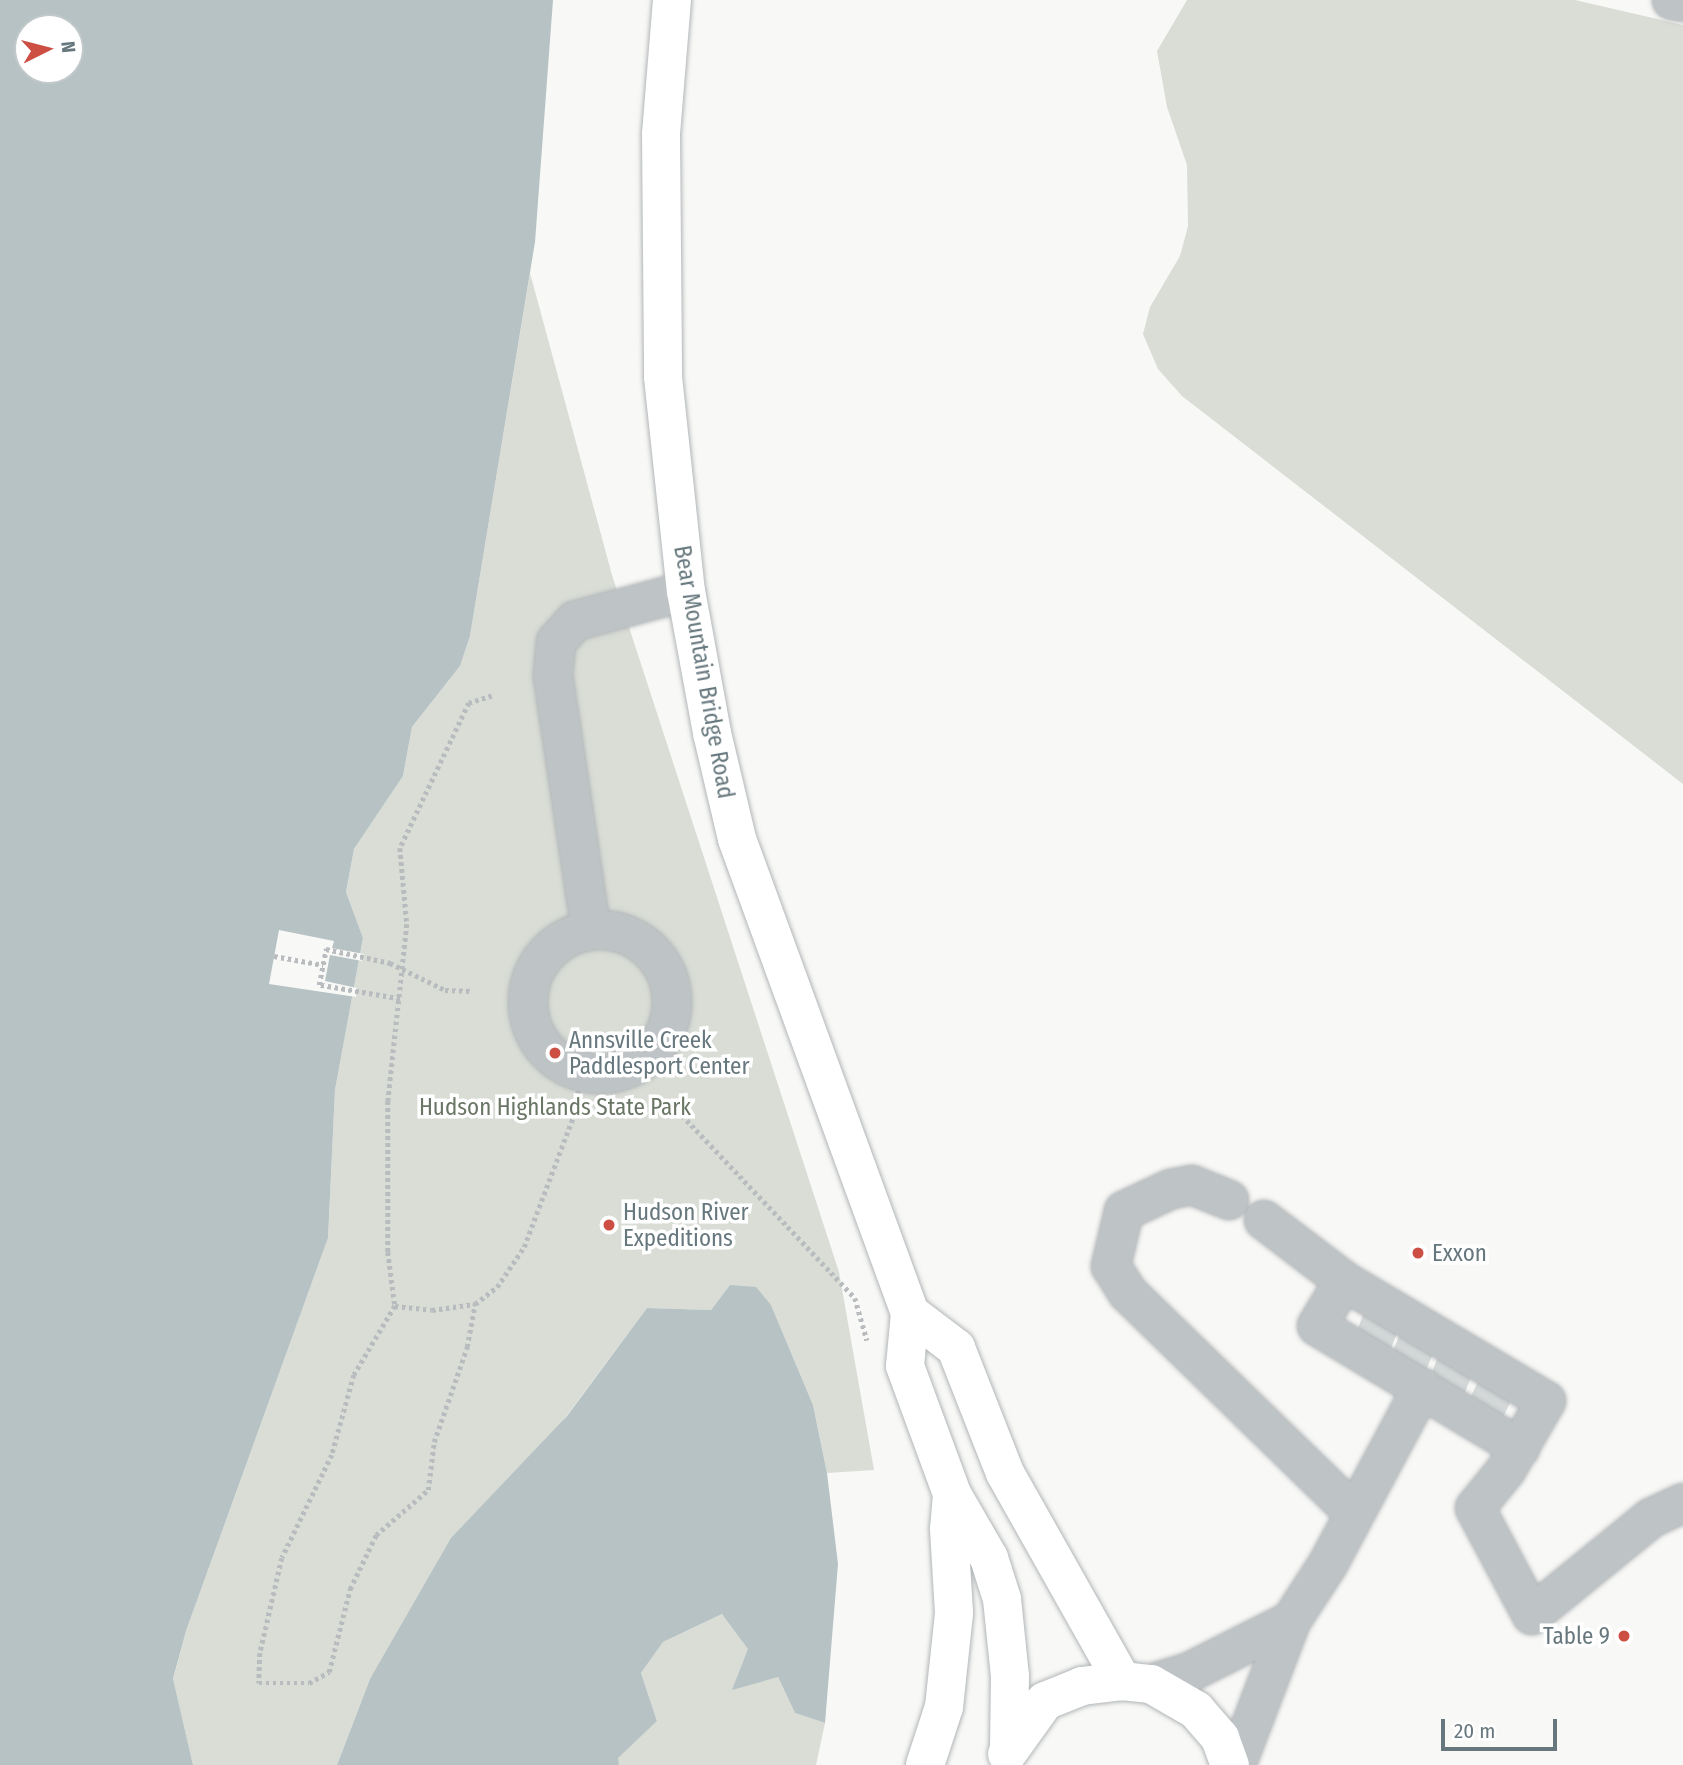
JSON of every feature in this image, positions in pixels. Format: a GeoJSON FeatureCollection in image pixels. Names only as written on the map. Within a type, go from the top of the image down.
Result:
{"type":"FeatureCollection","features":[{"type":"Feature","properties":{"kind":"highway","name":"Bear Mountain Bridge Road"},"geometry":{"type":"LineString","coordinates":[[672,0],[661,135],[663,377],[686,591],[737,839],[910,1313],[905,1366],[952,1494],[989,1558],[1002,1599],[1010,1676],[1007,1756]]}},
{"type":"Feature","properties":{"kind":"highway"},"geometry":{"type":"LineString","coordinates":[[910,1313],[956,1348],[1005,1473],[1136,1682]]}},
{"type":"Feature","properties":{"kind":"highway"},"geometry":{"type":"LineString","coordinates":[[925,1765],[944,1707],[954,1613],[949,1529],[952,1494]]}},
{"type":"Feature","properties":{"kind":"highway"},"geometry":{"type":"LineString","coordinates":[[1007,1756],[1045,1701],[1082,1686],[1136,1682],[1196,1710],[1220,1738],[1230,1765]]}},
{"type":"Feature","properties":{"kind":"street"},"geometry":{"type":"LineString","coordinates":[[1672,0],[1683,2]]}},
{"type":"Feature","properties":{"kind":"street"},"geometry":{"type":"LineString","coordinates":[[591,930],[554,676],[556,642],[575,621],[686,591]]}},
{"type":"Feature","properties":{"kind":"street"},"geometry":{"type":"LineString","coordinates":[[591,930],[614,931],[635,939],[653,953],[666,972],[672,995],[671,1018],[662,1040],[647,1057],[627,1069],[604,1074],[582,1072],[559,1061],[541,1044],[530,1022],[528,997],[534,973],[548,952],[567,937],[591,930]]}},
{"type":"Feature","properties":{"kind":"street"},"geometry":{"type":"LineString","coordinates":[[1229,1200],[1192,1185],[1161,1192],[1124,1211],[1111,1266],[1128,1293],[1354,1513]]}},
{"type":"Feature","properties":{"kind":"street"},"geometry":{"type":"LineString","coordinates":[[1264,1220],[1385,1310],[1500,1378],[1546,1401],[1513,1459],[1475,1508],[1532,1615],[1651,1517],[1683,1503]]}},
{"type":"Feature","properties":{"kind":"street"},"geometry":{"type":"LineString","coordinates":[[1344,1281],[1317,1326],[1369,1353],[1481,1420],[1513,1459]]}},
{"type":"Feature","properties":{"kind":"street"},"geometry":{"type":"LineString","coordinates":[[1236,1765],[1291,1621],[1423,1386]]}},
{"type":"Feature","properties":{"kind":"street"},"geometry":{"type":"LineString","coordinates":[[1136,1682],[1188,1673],[1291,1621]]}},
{"type":"Feature","properties":{"kind":"path"},"geometry":{"type":"LineString","coordinates":[[475,1304],[467,1347],[434,1442],[428,1490],[376,1535],[350,1589],[329,1672],[309,1683],[260,1683],[260,1653],[282,1558],[332,1455],[354,1375],[395,1306],[388,1252],[388,1101],[407,924],[400,848],[469,703],[492,696]]}},
{"type":"Feature","properties":{"kind":"path"},"geometry":{"type":"LineString","coordinates":[[400,999],[319,985],[326,949],[402,968],[445,990],[471,991]]}},
{"type":"Feature","properties":{"kind":"path"},"geometry":{"type":"LineString","coordinates":[[274,956],[323,965]]}},
{"type":"Feature","properties":{"kind":"path"},"geometry":{"type":"LineString","coordinates":[[395,1306],[432,1310],[475,1304],[497,1287],[524,1247],[574,1115],[582,1072]]}},
{"type":"Feature","properties":{"kind":"path"},"geometry":{"type":"LineString","coordinates":[[682,1115],[855,1298],[869,1348]]}},
{"type":"Feature","properties":{"kind":"green space"},"geometry":{"type":"Polygon","coordinates":[[[1187,0],[1575,0],[1683,25],[1683,784],[1182,396],[1158,369],[1143,334],[1150,307],[1180,256],[1188,226],[1187,165],[1167,107],[1157,51],[1187,0]]]}},
{"type":"Feature","properties":{"kind":"green space","name":"Annsville Creek Paddlesport Center"},"geometry":{"type":"Polygon","coordinates":[[[530,273],[612,575],[839,1272],[874,1470],[827,1473],[813,1405],[771,1305],[730,1285],[711,1310],[647,1308],[370,1679],[337,1765],[193,1765],[173,1680],[186,1631],[328,1238],[335,1090],[363,938],[346,892],[354,849],[403,776],[412,727],[460,666],[470,636],[530,273]]]}},
{"type":"Feature","properties":{"kind":"green space"},"geometry":{"type":"Polygon","coordinates":[[[722,1614],[778,1677],[795,1713],[825,1723],[816,1765],[619,1765],[617,1758],[657,1721],[641,1673],[663,1642],[722,1614]]]}},
{"type":"Feature","properties":{"kind":"shaded area"},"geometry":{"type":"Polygon","coordinates":[[[0,0],[553,0],[535,242],[470,636],[460,666],[412,727],[403,776],[354,849],[346,892],[363,938],[335,1090],[328,1238],[186,1631],[173,1679],[193,1765],[0,1765],[0,0]]]}},
{"type":"Feature","properties":{"kind":"shaded area"},"geometry":{"type":"Polygon","coordinates":[[[730,1285],[756,1287],[771,1305],[813,1405],[827,1473],[838,1564],[825,1723],[795,1713],[778,1677],[732,1690],[748,1649],[722,1614],[663,1642],[641,1673],[657,1721],[618,1758],[619,1765],[337,1765],[370,1679],[451,1538],[567,1416],[647,1308],[711,1310],[730,1285]]]}},
{"type":"Feature","properties":{"kind":"pier"},"geometry":{"type":"Polygon","coordinates":[[[279,930],[334,941],[332,948],[364,954],[362,961],[330,955],[325,981],[357,988],[356,997],[269,984],[279,930]]]}},
{"type":"Feature","properties":{"kind":"tunnel"},"geometry":{"type":"LineString","coordinates":[[1370,1350],[1384,1313]]}},
{"type":"Feature","properties":{"kind":"tunnel"},"geometry":{"type":"LineString","coordinates":[[1405,1371],[1420,1335]]}},
{"type":"Feature","properties":{"kind":"tunnel"},"geometry":{"type":"LineString","coordinates":[[1444,1394],[1458,1358]]}},
{"type":"Feature","properties":{"kind":"tunnel"},"geometry":{"type":"LineString","coordinates":[[1482,1417],[1499,1382]]}},
{"type":"Feature","properties":{"kind":"place","name":"Annsville Creek Paddlesport Center"},"geometry":{"type":"Point","coordinates":[555,1053]}},
{"type":"Feature","properties":{"kind":"place","name":"Hudson River Expeditions"},"geometry":{"type":"Point","coordinates":[609,1225]}},
{"type":"Feature","properties":{"kind":"place","name":"Exxon"},"geometry":{"type":"Point","coordinates":[1418,1253]}},
{"type":"Feature","properties":{"kind":"place","name":"Table 9"},"geometry":{"type":"Point","coordinates":[1624,1636]}},
{"type":"Feature","properties":{"kind":"park label","name":"Hudson Highlands State Park"},"geometry":{"type":"Point","coordinates":[555,1107]}}]}
